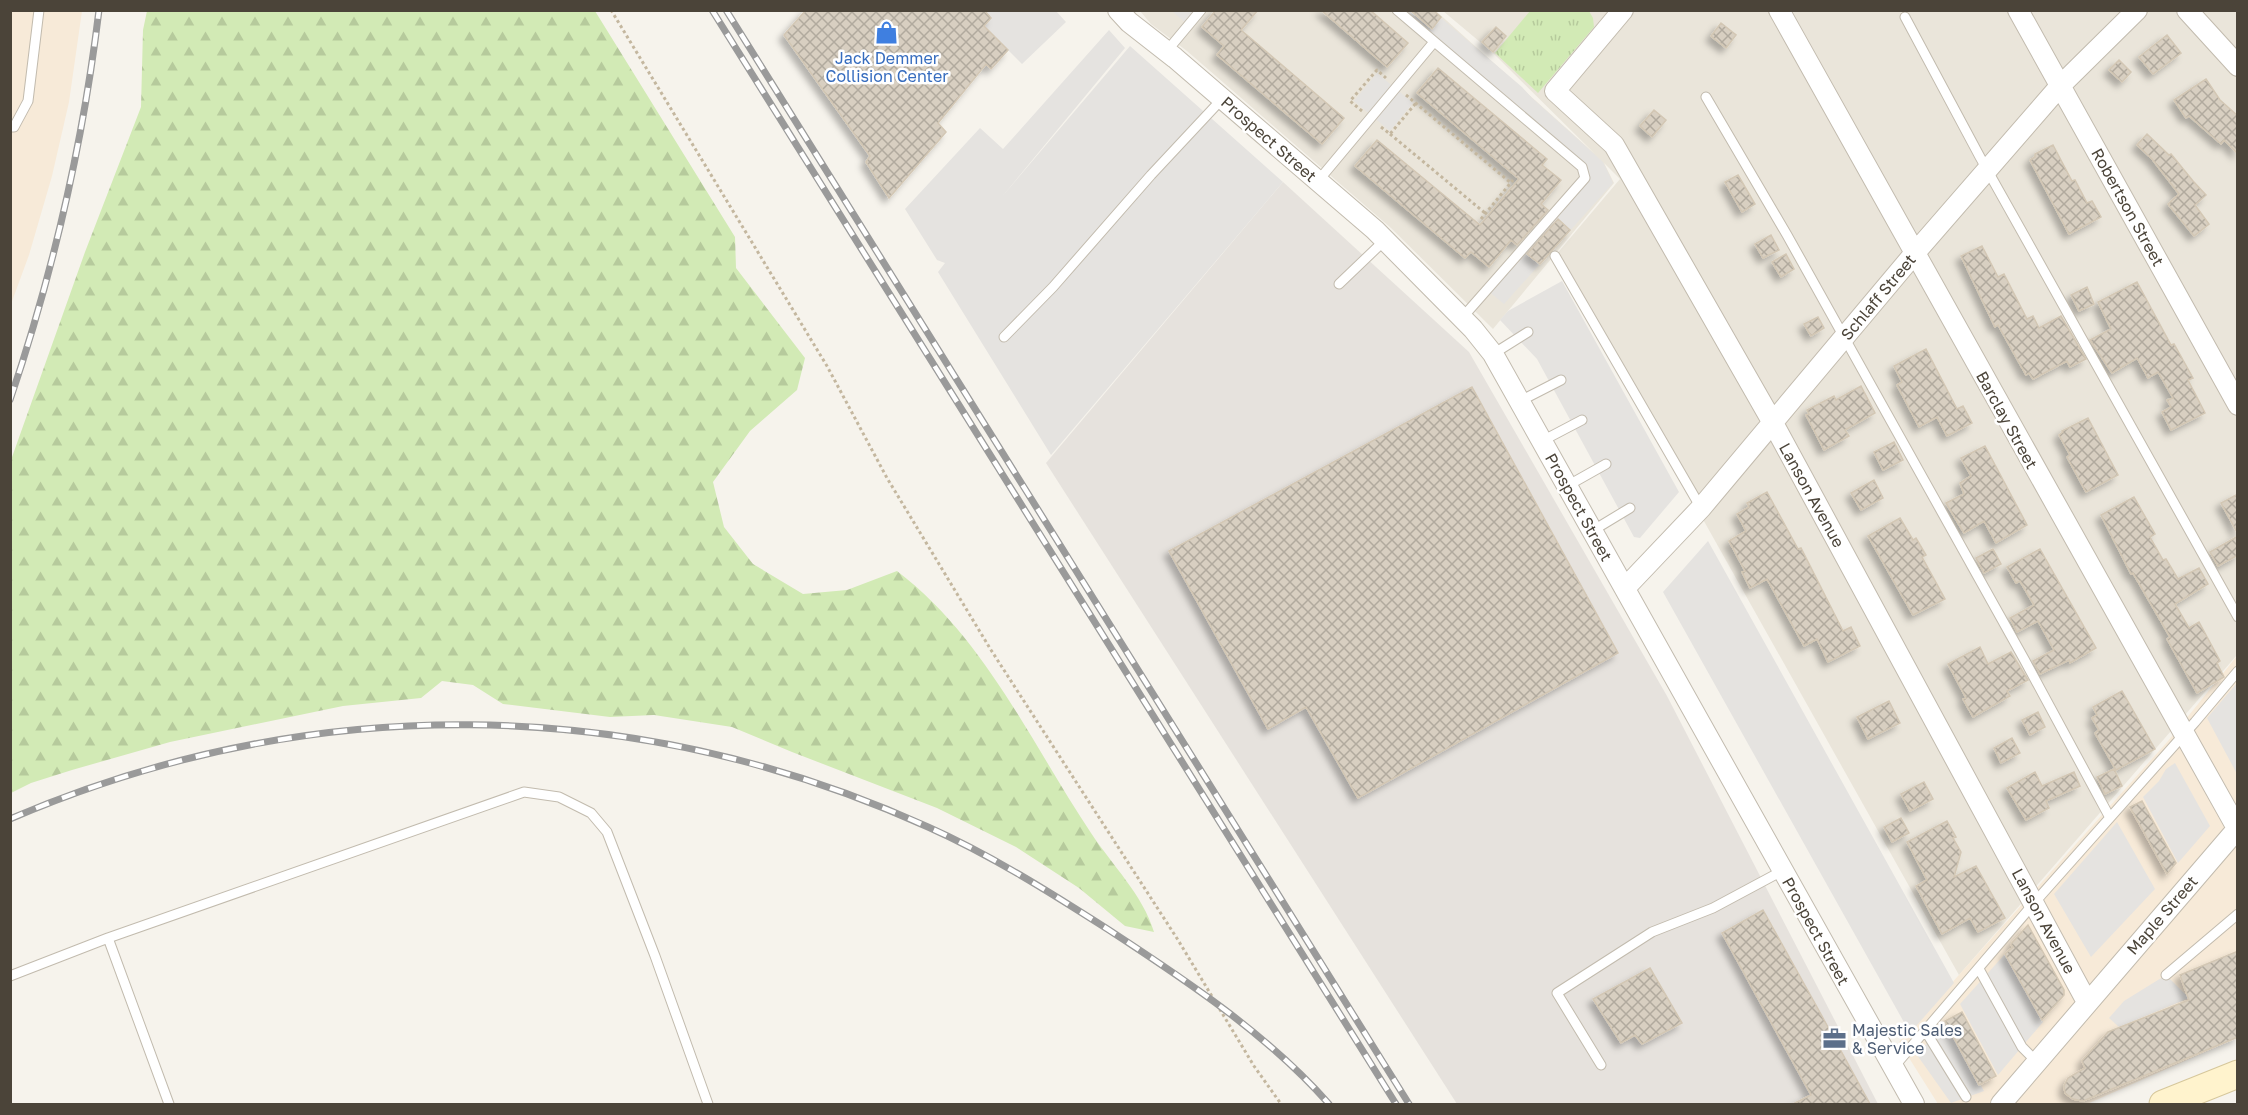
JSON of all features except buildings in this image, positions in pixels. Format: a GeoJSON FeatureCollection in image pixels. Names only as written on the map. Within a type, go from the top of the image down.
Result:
{"type":"FeatureCollection","features":[{"type":"Feature","properties":{"kind":"main road"},"geometry":{"type":"LineString","coordinates":[[2163,1104],[2237,1075]]}},
{"type":"Feature","properties":{"kind":"street","name":"Prospect Street"},"geometry":{"type":"LineString","coordinates":[[1118,10],[1151,41],[1222,99],[1385,240],[1462,318],[1493,354],[1914,1104]]}},
{"type":"Feature","properties":{"kind":"street","name":"Barclay Street"},"geometry":{"type":"LineString","coordinates":[[1779,10],[2237,828]]}},
{"type":"Feature","properties":{"kind":"street","name":"Robertson Street"},"geometry":{"type":"LineString","coordinates":[[2018,10],[2238,405]]}},
{"type":"Feature","properties":{"kind":"street","name":"Schlaff Street"},"geometry":{"type":"LineString","coordinates":[[1625,588],[1701,508],[1914,254],[2060,86],[2137,10]]}},
{"type":"Feature","properties":{"kind":"street"},"geometry":{"type":"LineString","coordinates":[[2187,10],[2238,66]]}},
{"type":"Feature","properties":{"kind":"street","name":"Lanson Avenue"},"geometry":{"type":"LineString","coordinates":[[1616,13],[1555,91],[1614,145],[1773,423],[2035,902],[2087,1002]]}},
{"type":"Feature","properties":{"kind":"street","name":"Maple Street"},"geometry":{"type":"LineString","coordinates":[[2001,1104],[2237,828]]}},
{"type":"Feature","properties":{"kind":"lane"},"geometry":{"type":"LineString","coordinates":[[10,127],[14,128],[28,101],[39,10]]}},
{"type":"Feature","properties":{"kind":"lane"},"geometry":{"type":"LineString","coordinates":[[1166,52],[1201,10]]}},
{"type":"Feature","properties":{"kind":"lane"},"geometry":{"type":"LineString","coordinates":[[1397,10],[1582,167],[1585,178],[1462,318]]}},
{"type":"Feature","properties":{"kind":"lane"},"geometry":{"type":"LineString","coordinates":[[1905,17],[2238,617]]}},
{"type":"Feature","properties":{"kind":"lane"},"geometry":{"type":"LineString","coordinates":[[1318,181],[1434,42]]}},
{"type":"Feature","properties":{"kind":"lane"},"geometry":{"type":"LineString","coordinates":[[1706,97],[1787,235],[2109,816]]}},
{"type":"Feature","properties":{"kind":"lane"},"geometry":{"type":"LineString","coordinates":[[1004,337],[1053,287],[1121,208],[1222,99]]}},
{"type":"Feature","properties":{"kind":"lane"},"geometry":{"type":"LineString","coordinates":[[1339,284],[1385,240]]}},
{"type":"Feature","properties":{"kind":"lane"},"geometry":{"type":"LineString","coordinates":[[1555,256],[1701,508]]}},
{"type":"Feature","properties":{"kind":"lane"},"geometry":{"type":"LineString","coordinates":[[1493,354],[1528,332]]}},
{"type":"Feature","properties":{"kind":"lane"},"geometry":{"type":"LineString","coordinates":[[1520,401],[1561,380]]}},
{"type":"Feature","properties":{"kind":"lane"},"geometry":{"type":"LineString","coordinates":[[1542,441],[1582,420]]}},
{"type":"Feature","properties":{"kind":"lane"},"geometry":{"type":"LineString","coordinates":[[1567,486],[1606,464]]}},
{"type":"Feature","properties":{"kind":"lane"},"geometry":{"type":"LineString","coordinates":[[1592,531],[1630,508]]}},
{"type":"Feature","properties":{"kind":"lane"},"geometry":{"type":"LineString","coordinates":[[1893,1069],[2109,816],[2238,671]]}},
{"type":"Feature","properties":{"kind":"lane"},"geometry":{"type":"LineString","coordinates":[[10,976],[108,938],[524,792],[559,797],[591,813],[607,832],[655,956],[708,1104]]}},
{"type":"Feature","properties":{"kind":"lane"},"geometry":{"type":"LineString","coordinates":[[1601,1065],[1557,993],[1652,932],[1713,908],[1782,871]]}},
{"type":"Feature","properties":{"kind":"lane"},"geometry":{"type":"LineString","coordinates":[[2166,975],[2238,914]]}},
{"type":"Feature","properties":{"kind":"lane"},"geometry":{"type":"LineString","coordinates":[[108,938],[169,1104]]}},
{"type":"Feature","properties":{"kind":"lane"},"geometry":{"type":"LineString","coordinates":[[1979,969],[2022,1047],[2037,1062]]}},
{"type":"Feature","properties":{"kind":"lane"},"geometry":{"type":"LineString","coordinates":[[1926,1032],[1966,1097]]}},
{"type":"Feature","properties":{"kind":"path"},"geometry":{"type":"LineString","coordinates":[[611,10],[827,366],[887,478],[985,640],[1178,940],[1254,1066],[1281,1104]]}},
{"type":"Feature","properties":{"kind":"path"},"geometry":{"type":"LineString","coordinates":[[1356,119],[1363,111],[1350,101],[1377,70],[1388,80]]}},
{"type":"Feature","properties":{"kind":"path"},"geometry":{"type":"LineString","coordinates":[[1404,93],[1512,181],[1481,219]]}},
{"type":"Feature","properties":{"kind":"path"},"geometry":{"type":"LineString","coordinates":[[1390,134],[1416,103]]}},
{"type":"Feature","properties":{"kind":"path"},"geometry":{"type":"LineString","coordinates":[[1378,124],[1485,213]]}},
{"type":"Feature","properties":{"kind":"shaded area"},"geometry":{"type":"Polygon","coordinates":[[[11,11],[82,11],[69,102],[52,176],[29,255],[11,304],[11,11]]]}},
{"type":"Feature","properties":{"kind":"shaded area"},"geometry":{"type":"Polygon","coordinates":[[[984,11],[1056,11],[1066,22],[1022,64],[984,26],[991,18],[984,11]]]}},
{"type":"Feature","properties":{"kind":"shaded area"},"geometry":{"type":"Polygon","coordinates":[[[1140,11],[1436,11],[1595,154],[1492,52],[1443,11],[2237,11],[2237,655],[1959,975],[1555,256],[1620,179],[1604,163],[1614,183],[1493,329],[1391,228],[1187,51],[1151,24],[1140,11]]]}},
{"type":"Feature","properties":{"kind":"shaded area"},"geometry":{"type":"Polygon","coordinates":[[[1172,11],[1201,11],[1188,25],[1172,11]]]}},
{"type":"Feature","properties":{"kind":"shaded area"},"geometry":{"type":"Polygon","coordinates":[[[1397,11],[1433,11],[1522,87],[1603,162],[1613,183],[1504,304],[1487,290],[1585,178],[1582,167],[1397,11]]]}},
{"type":"Feature","properties":{"kind":"shaded area"},"geometry":{"type":"Polygon","coordinates":[[[1109,30],[1125,48],[1001,198],[1130,46],[1283,182],[1051,455],[938,272],[945,263],[937,260],[905,209],[980,128],[1003,149],[1109,30]]]}},
{"type":"Feature","properties":{"kind":"shaded area"},"geometry":{"type":"Polygon","coordinates":[[[1377,73],[1413,103],[1390,131],[1354,101],[1377,73]]]}},
{"type":"Feature","properties":{"kind":"shaded area"},"geometry":{"type":"Polygon","coordinates":[[[1283,182],[1469,352],[1667,696],[1878,1104],[1457,1104],[1046,463],[1283,182]]]}},
{"type":"Feature","properties":{"kind":"shaded area"},"geometry":{"type":"Polygon","coordinates":[[[1562,281],[1679,492],[1640,538],[1634,537],[1537,359],[1500,320],[1508,311],[1562,281]]]}},
{"type":"Feature","properties":{"kind":"shaded area"},"geometry":{"type":"Polygon","coordinates":[[[1708,541],[1954,983],[1910,1033],[1663,592],[1708,541]]]}},
{"type":"Feature","properties":{"kind":"shaded area"},"geometry":{"type":"Polygon","coordinates":[[[2237,656],[2237,1038],[2087,1104],[1938,1104],[1899,1042],[2168,741],[2237,656]]]}},
{"type":"Feature","properties":{"kind":"shaded area"},"geometry":{"type":"Polygon","coordinates":[[[2237,683],[2237,774],[2207,718],[2237,683]]]}},
{"type":"Feature","properties":{"kind":"shaded area"},"geometry":{"type":"Polygon","coordinates":[[[2175,763],[2210,826],[2178,863],[2143,797],[2159,781],[2166,769],[2175,763]]]}},
{"type":"Feature","properties":{"kind":"shaded area"},"geometry":{"type":"Polygon","coordinates":[[[2117,822],[2155,889],[2091,957],[2054,894],[2117,822]]]}},
{"type":"Feature","properties":{"kind":"shaded area"},"geometry":{"type":"Polygon","coordinates":[[[2005,954],[2043,1022],[1998,1075],[1960,1004],[2005,954]]]}},
{"type":"Feature","properties":{"kind":"shaded area"},"geometry":{"type":"Polygon","coordinates":[[[2166,975],[2189,998],[2119,1027],[2109,1018],[2124,1001],[2166,975]]]}},
{"type":"Feature","properties":{"kind":"shaded area"},"geometry":{"type":"Polygon","coordinates":[[[1945,1023],[1984,1091],[1951,1103],[1917,1055],[1945,1023]]]}},
{"type":"Feature","properties":{"kind":"green space"},"geometry":{"type":"Polygon","coordinates":[[[147,11],[595,11],[735,237],[736,268],[805,358],[797,390],[750,431],[713,482],[724,527],[753,564],[803,594],[847,590],[897,571],[928,598],[956,628],[1004,693],[1091,833],[1135,893],[1154,932],[1125,926],[1079,888],[1016,847],[937,808],[732,727],[654,715],[610,717],[503,704],[473,685],[442,681],[421,698],[343,706],[170,742],[31,783],[11,793],[11,460],[85,252],[141,107],[143,30],[147,11]]]}},
{"type":"Feature","properties":{"kind":"green space"},"geometry":{"type":"Polygon","coordinates":[[[1530,11],[1589,11],[1594,27],[1538,93],[1495,53],[1530,11]]]}},
{"type":"Feature","properties":{"kind":"railway"},"geometry":{"type":"LineString","coordinates":[[10,400],[40,304],[65,207],[84,109],[99,10]]}},
{"type":"Feature","properties":{"kind":"railway"},"geometry":{"type":"LineString","coordinates":[[712,10],[1396,1104]]}},
{"type":"Feature","properties":{"kind":"railway"},"geometry":{"type":"LineString","coordinates":[[726,10],[1409,1104]]}},
{"type":"Feature","properties":{"kind":"railway"},"geometry":{"type":"LineString","coordinates":[[10,819],[123,777],[238,747],[353,730],[470,725],[586,732],[702,751],[816,783],[928,827],[998,862],[1109,930],[1197,989],[1279,1054],[1329,1104]]}},
{"type":"Feature","properties":{"kind":"place","name":"Jack Demmer Collision Center"},"geometry":{"type":"Point","coordinates":[887,33]}},
{"type":"Feature","properties":{"kind":"place","name":"Majestic Sales & Service"},"geometry":{"type":"Point","coordinates":[1834,1039]}}]}
